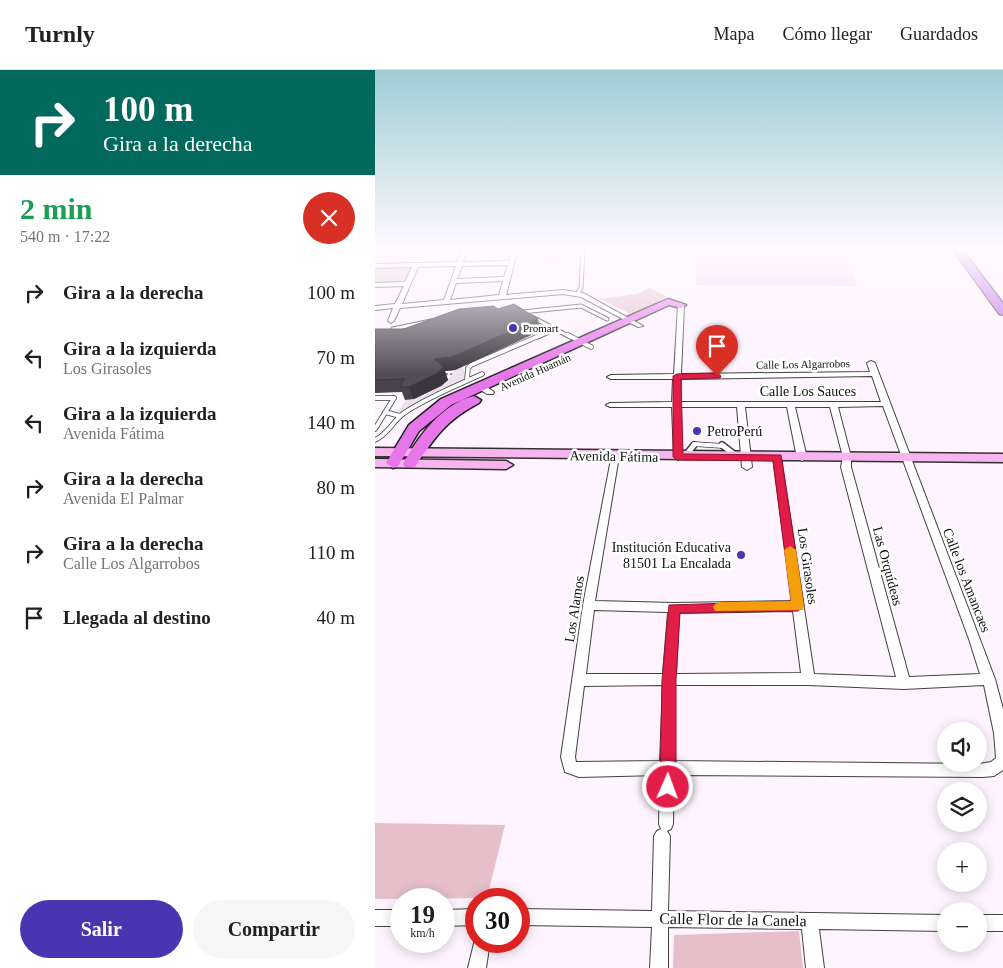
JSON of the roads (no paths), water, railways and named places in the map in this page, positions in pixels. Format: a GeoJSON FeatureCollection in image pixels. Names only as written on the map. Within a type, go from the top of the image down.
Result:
{"type":"FeatureCollection","features":[{"type":"Feature","properties":{"kind":"highway"},"geometry":{"type":"LineString","coordinates":[[988,291],[1003,311]]}},
{"type":"Feature","properties":{"kind":"main road","name":"Avenida Huamán"},"geometry":{"type":"LineString","coordinates":[[396,458],[405,438],[430,412],[484,384],[681,305]]}},
{"type":"Feature","properties":{"kind":"main road","name":"Avenida Huamán"},"geometry":{"type":"LineString","coordinates":[[413,458],[432,428],[484,384]]}},
{"type":"Feature","properties":{"kind":"main road","name":"Avenida Fátima"},"geometry":{"type":"LineString","coordinates":[[375,452],[396,458]]}},
{"type":"Feature","properties":{"kind":"main road","name":"Avenida Fátima"},"geometry":{"type":"LineString","coordinates":[[615,461],[681,457],[743,461]]}},
{"type":"Feature","properties":{"kind":"main road","name":"Avenida Fátima"},"geometry":{"type":"LineString","coordinates":[[375,463],[396,458],[413,458],[907,463],[1003,468]]}},
{"type":"Feature","properties":{"kind":"main road","name":"Avenida Fátima"},"geometry":{"type":"LineString","coordinates":[[778,462],[802,458],[847,462]]}},
{"type":"Feature","properties":{"kind":"main road","name":"Avenida Fátima"},"geometry":{"type":"LineString","coordinates":[[907,463],[1003,458]]}},
{"type":"Feature","properties":{"kind":"street"},"geometry":{"type":"LineString","coordinates":[[391,321],[404,291]]}},
{"type":"Feature","properties":{"kind":"street"},"geometry":{"type":"LineString","coordinates":[[447,303],[451,291]]}},
{"type":"Feature","properties":{"kind":"street"},"geometry":{"type":"LineString","coordinates":[[502,298],[504,291]]}},
{"type":"Feature","properties":{"kind":"street"},"geometry":{"type":"LineString","coordinates":[[375,308],[502,298],[543,292],[578,293],[635,323]]}},
{"type":"Feature","properties":{"kind":"street"},"geometry":{"type":"LineString","coordinates":[[681,305],[676,404],[681,457]]}},
{"type":"Feature","properties":{"kind":"street"},"geometry":{"type":"LineString","coordinates":[[871,364],[907,463]]}},
{"type":"Feature","properties":{"kind":"street","name":"Calle Los Algarrobos"},"geometry":{"type":"LineString","coordinates":[[611,377],[875,374]]}},
{"type":"Feature","properties":{"kind":"street","name":"Calle Los Sauces"},"geometry":{"type":"LineString","coordinates":[[610,404],[886,404]]}},
{"type":"Feature","properties":{"kind":"street"},"geometry":{"type":"LineString","coordinates":[[790,404],[802,458]]}},
{"type":"Feature","properties":{"kind":"street","name":"Las Orquídeas"},"geometry":{"type":"LineString","coordinates":[[833,404],[904,683]]}},
{"type":"Feature","properties":{"kind":"street"},"geometry":{"type":"LineString","coordinates":[[741,405],[743,461]]}},
{"type":"Feature","properties":{"kind":"street","name":"Los Alamos"},"geometry":{"type":"LineString","coordinates":[[615,461],[589,605],[568,757],[570,767],[579,770],[669,768]]}},
{"type":"Feature","properties":{"kind":"street","name":"Los Girasoles"},"geometry":{"type":"LineString","coordinates":[[778,462],[808,679]]}},
{"type":"Feature","properties":{"kind":"street","name":"Calle los Amancaes"},"geometry":{"type":"LineString","coordinates":[[907,463],[989,679],[1002,742],[1003,757]]}},
{"type":"Feature","properties":{"kind":"street"},"geometry":{"type":"LineString","coordinates":[[589,605],[674,608],[798,606]]}},
{"type":"Feature","properties":{"kind":"street"},"geometry":{"type":"LineString","coordinates":[[659,968],[664,830],[669,768],[669,680],[674,608]]}},
{"type":"Feature","properties":{"kind":"street"},"geometry":{"type":"LineString","coordinates":[[578,680],[808,679],[904,683],[989,679]]}},
{"type":"Feature","properties":{"kind":"street"},"geometry":{"type":"LineString","coordinates":[[669,768],[983,770],[994,769],[1003,761]]}},
{"type":"Feature","properties":{"kind":"street","name":"Calle Flor de la Canela"},"geometry":{"type":"LineString","coordinates":[[530,917],[937,923]]}},
{"type":"Feature","properties":{"kind":"street"},"geometry":{"type":"LineString","coordinates":[[375,918],[390,918]]}},
{"type":"Feature","properties":{"kind":"street"},"geometry":{"type":"LineString","coordinates":[[809,920],[815,968]]}},
{"type":"Feature","properties":{"kind":"street"},"geometry":{"type":"LineString","coordinates":[[987,923],[1003,924]]}},
{"type":"Feature","properties":{"kind":"street"},"geometry":{"type":"LineString","coordinates":[[477,968],[480,953]]}},
{"type":"Feature","properties":{"kind":"lane"},"geometry":{"type":"LineString","coordinates":[[513,313],[581,306],[607,320]]}},
{"type":"Feature","properties":{"kind":"lane"},"geometry":{"type":"LineString","coordinates":[[522,312],[585,344]]}},
{"type":"Feature","properties":{"kind":"lane"},"geometry":{"type":"LineString","coordinates":[[390,330],[420,322],[439,320]]}},
{"type":"Feature","properties":{"kind":"lane"},"geometry":{"type":"LineString","coordinates":[[467,380],[468,368],[471,365],[556,330]]}},
{"type":"Feature","properties":{"kind":"lane"},"geometry":{"type":"LineString","coordinates":[[469,372],[484,384]]}},
{"type":"Feature","properties":{"kind":"lane"},"geometry":{"type":"LineString","coordinates":[[375,440],[383,438],[400,416],[439,393],[467,380],[484,384]]}},
{"type":"Feature","properties":{"kind":"lane"},"geometry":{"type":"LineString","coordinates":[[375,398],[394,398],[375,429]]}},
{"type":"Feature","properties":{"kind":"lane"},"geometry":{"type":"LineString","coordinates":[[385,412],[400,416]]}},
{"type":"Feature","properties":{"kind":"place","name":"Promart"},"geometry":{"type":"Point","coordinates":[513,328]}},
{"type":"Feature","properties":{"kind":"place","name":"PetroPerú"},"geometry":{"type":"Point","coordinates":[697,431]}},
{"type":"Feature","properties":{"kind":"place","name":"Institución Educativa 81501 La Encalada"},"geometry":{"type":"Point","coordinates":[741,555]}}]}
